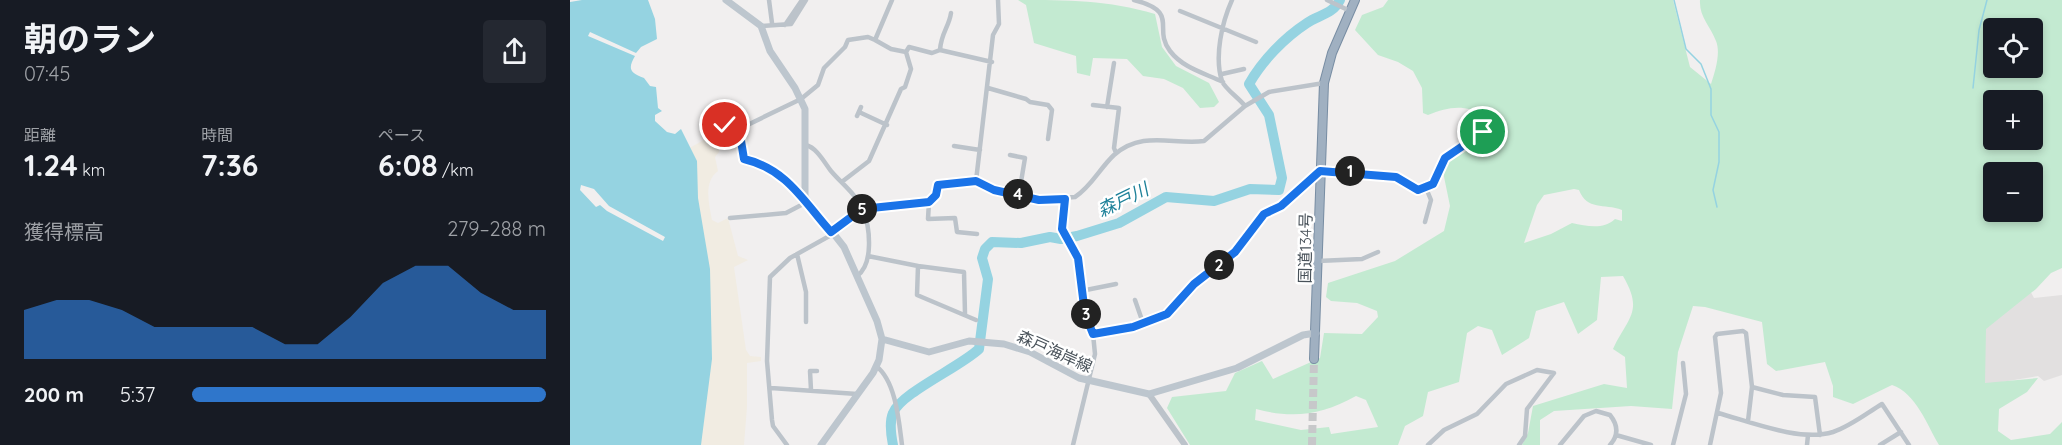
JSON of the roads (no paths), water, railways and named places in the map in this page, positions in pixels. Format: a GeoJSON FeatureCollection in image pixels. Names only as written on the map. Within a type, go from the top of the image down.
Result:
{"type":"FeatureCollection","features":[{"type":"Feature","properties":{"kind":"highway","name":"国道134号"},"geometry":{"type":"LineString","coordinates":[[1314,359],[1324,83],[1332,53],[1355,0]]}},
{"type":"Feature","properties":{"kind":"main road"},"geometry":{"type":"LineString","coordinates":[[726,0],[761,26],[774,59],[801,99],[807,115],[806,200],[844,247],[882,339],[876,366],[821,445]]}},
{"type":"Feature","properties":{"kind":"main road","name":"森戸海岸線"},"geometry":{"type":"LineString","coordinates":[[882,339],[929,352],[975,340],[1014,346],[1090,382],[1149,394],[1237,368],[1303,335],[1316,333]]}},
{"type":"Feature","properties":{"kind":"street"},"geometry":{"type":"LineString","coordinates":[[769,0],[772,24]]}},
{"type":"Feature","properties":{"kind":"street"},"geometry":{"type":"LineString","coordinates":[[761,26],[791,24],[804,0]]}},
{"type":"Feature","properties":{"kind":"street"},"geometry":{"type":"LineString","coordinates":[[875,40],[892,0]]}},
{"type":"Feature","properties":{"kind":"street"},"geometry":{"type":"LineString","coordinates":[[976,181],[992,62],[993,35],[1000,17],[998,0]]}},
{"type":"Feature","properties":{"kind":"street"},"geometry":{"type":"LineString","coordinates":[[1134,0],[1156,8],[1161,13],[1166,45],[1172,54],[1194,70],[1222,82],[1245,106]]}},
{"type":"Feature","properties":{"kind":"street"},"geometry":{"type":"LineString","coordinates":[[1222,82],[1223,27],[1232,0]]}},
{"type":"Feature","properties":{"kind":"street"},"geometry":{"type":"LineString","coordinates":[[1330,1],[1350,11]]}},
{"type":"Feature","properties":{"kind":"street"},"geometry":{"type":"LineString","coordinates":[[1180,11],[1256,42]]}},
{"type":"Feature","properties":{"kind":"street"},"geometry":{"type":"LineString","coordinates":[[940,50],[941,34],[950,21],[951,13]]}},
{"type":"Feature","properties":{"kind":"street"},"geometry":{"type":"LineString","coordinates":[[720,126],[729,125],[739,129],[790,107],[818,85],[829,61],[840,53],[848,40],[868,37],[891,49],[906,52]]}},
{"type":"Feature","properties":{"kind":"street"},"geometry":{"type":"LineString","coordinates":[[843,181],[869,161],[887,125],[911,69],[906,52],[909,47],[932,53],[940,50],[992,62]]}},
{"type":"Feature","properties":{"kind":"street"},"geometry":{"type":"LineString","coordinates":[[1107,107],[1114,63]]}},
{"type":"Feature","properties":{"kind":"street"},"geometry":{"type":"LineString","coordinates":[[1222,74],[1244,69]]}},
{"type":"Feature","properties":{"kind":"street"},"geometry":{"type":"LineString","coordinates":[[787,445],[773,426],[767,361],[770,277],[779,267],[832,233],[862,209],[929,202],[936,195],[938,185],[976,181],[994,190],[1039,200],[1065,199],[1081,194],[1116,153],[1125,148],[1157,139],[1204,141],[1260,96],[1290,87],[1324,83]]}},
{"type":"Feature","properties":{"kind":"street"},"geometry":{"type":"LineString","coordinates":[[987,88],[1030,102],[1048,105],[1052,110],[1048,139]]}},
{"type":"Feature","properties":{"kind":"street"},"geometry":{"type":"LineString","coordinates":[[1093,105],[1119,108],[1114,148],[1116,153]]}},
{"type":"Feature","properties":{"kind":"street"},"geometry":{"type":"LineString","coordinates":[[1093,334],[1143,323],[1167,314],[1194,284],[1235,252],[1264,214],[1281,206],[1320,171],[1396,177],[1418,190],[1426,188],[1433,184],[1445,158],[1473,139],[1479,140],[1490,125],[1492,111]]}},
{"type":"Feature","properties":{"kind":"street"},"geometry":{"type":"LineString","coordinates":[[859,112],[887,125]]}},
{"type":"Feature","properties":{"kind":"street"},"geometry":{"type":"LineString","coordinates":[[730,218],[786,213],[806,200],[774,169],[765,164],[744,159],[739,129]]}},
{"type":"Feature","properties":{"kind":"street"},"geometry":{"type":"LineString","coordinates":[[806,145],[813,147],[835,176],[843,181],[862,209],[866,222],[868,256],[861,273],[857,276]]}},
{"type":"Feature","properties":{"kind":"street"},"geometry":{"type":"LineString","coordinates":[[954,146],[980,150]]}},
{"type":"Feature","properties":{"kind":"street"},"geometry":{"type":"LineString","coordinates":[[1010,155],[1025,158],[1019,194]]}},
{"type":"Feature","properties":{"kind":"street"},"geometry":{"type":"LineString","coordinates":[[1425,222],[1431,200],[1426,188]]}},
{"type":"Feature","properties":{"kind":"street"},"geometry":{"type":"LineString","coordinates":[[1065,199],[1062,231],[1078,258],[1081,291],[1093,334],[1095,354],[1074,445]]}},
{"type":"Feature","properties":{"kind":"street"},"geometry":{"type":"LineString","coordinates":[[929,202],[928,219],[955,218],[957,232],[977,234]]}},
{"type":"Feature","properties":{"kind":"street"},"geometry":{"type":"LineString","coordinates":[[1318,261],[1362,259],[1378,252]]}},
{"type":"Feature","properties":{"kind":"street"},"geometry":{"type":"LineString","coordinates":[[797,255],[806,292],[806,322]]}},
{"type":"Feature","properties":{"kind":"street"},"geometry":{"type":"LineString","coordinates":[[868,256],[964,272],[965,315]]}},
{"type":"Feature","properties":{"kind":"street"},"geometry":{"type":"LineString","coordinates":[[918,266],[917,295],[976,320]]}},
{"type":"Feature","properties":{"kind":"street"},"geometry":{"type":"LineString","coordinates":[[1081,291],[1116,284]]}},
{"type":"Feature","properties":{"kind":"street"},"geometry":{"type":"LineString","coordinates":[[1134,300],[1143,323]]}},
{"type":"Feature","properties":{"kind":"street"},"geometry":{"type":"LineString","coordinates":[[1710,445],[1721,393],[1715,337],[1717,334],[1743,331],[1746,333],[1752,387],[1748,421]]}},
{"type":"Feature","properties":{"kind":"street"},"geometry":{"type":"LineString","coordinates":[[1676,443],[1686,394],[1683,363]]}},
{"type":"Feature","properties":{"kind":"street"},"geometry":{"type":"LineString","coordinates":[[876,366],[883,372],[895,401],[902,445]]}},
{"type":"Feature","properties":{"kind":"street"},"geometry":{"type":"LineString","coordinates":[[1428,445],[1444,430],[1477,414],[1506,384],[1537,370],[1554,373],[1527,409],[1525,436],[1519,445]]}},
{"type":"Feature","properties":{"kind":"street"},"geometry":{"type":"LineString","coordinates":[[810,390],[810,371],[817,371]]}},
{"type":"Feature","properties":{"kind":"street"},"geometry":{"type":"LineString","coordinates":[[1752,387],[1783,395],[1815,398],[1820,435]]}},
{"type":"Feature","properties":{"kind":"street"},"geometry":{"type":"LineString","coordinates":[[771,388],[857,394]]}},
{"type":"Feature","properties":{"kind":"street"},"geometry":{"type":"LineString","coordinates":[[1149,394],[1185,445]]}},
{"type":"Feature","properties":{"kind":"street"},"geometry":{"type":"LineString","coordinates":[[1718,413],[1808,435],[1820,435],[1844,428],[1882,404],[1909,445]]}},
{"type":"Feature","properties":{"kind":"street"},"geometry":{"type":"LineString","coordinates":[[1560,445],[1584,416],[1596,411],[1610,415],[1616,425],[1616,435],[1610,445]]}},
{"type":"Feature","properties":{"kind":"street"},"geometry":{"type":"LineString","coordinates":[[1880,445],[1901,432]]}},
{"type":"Feature","properties":{"kind":"street"},"geometry":{"type":"LineString","coordinates":[[1616,435],[1651,445]]}},
{"type":"Feature","properties":{"kind":"street"},"geometry":{"type":"LineString","coordinates":[[1807,445],[1808,435]]}},
{"type":"Feature","properties":{"kind":"water"},"geometry":{"type":"Polygon","coordinates":[[[648,0],[655,19],[657,39],[641,47],[636,53],[590,32],[588,36],[635,56],[631,70],[644,78],[650,86],[656,87],[658,108],[662,111],[655,115],[655,121],[667,132],[675,134],[681,129],[697,161],[698,198],[710,269],[712,359],[701,445],[570,445],[570,2],[648,0]]]}},
{"type":"Feature","properties":{"kind":"waterway","name":"森戸川"},"geometry":{"type":"LineString","coordinates":[[893,445],[891,420],[898,405],[979,349],[988,279],[982,258],[985,249],[992,242],[1021,243],[1050,237],[1061,239],[1077,236],[1119,223],[1166,197],[1214,201],[1250,189],[1279,190],[1282,178],[1269,115],[1249,84],[1260,67],[1282,43],[1298,29],[1330,11],[1340,0]]}},
{"type":"Feature","properties":{"kind":"waterway"},"geometry":{"type":"LineString","coordinates":[[1674,0],[1686,49],[1701,64],[1711,89],[1711,115],[1719,132],[1719,162],[1713,190],[1717,207]]}},
{"type":"Feature","properties":{"kind":"waterway"},"geometry":{"type":"LineString","coordinates":[[1973,88],[1979,30],[1987,0]]}},
{"type":"Feature","properties":{"kind":"tunnel"},"geometry":{"type":"LineString","coordinates":[[1312,445],[1314,359]]}}]}
